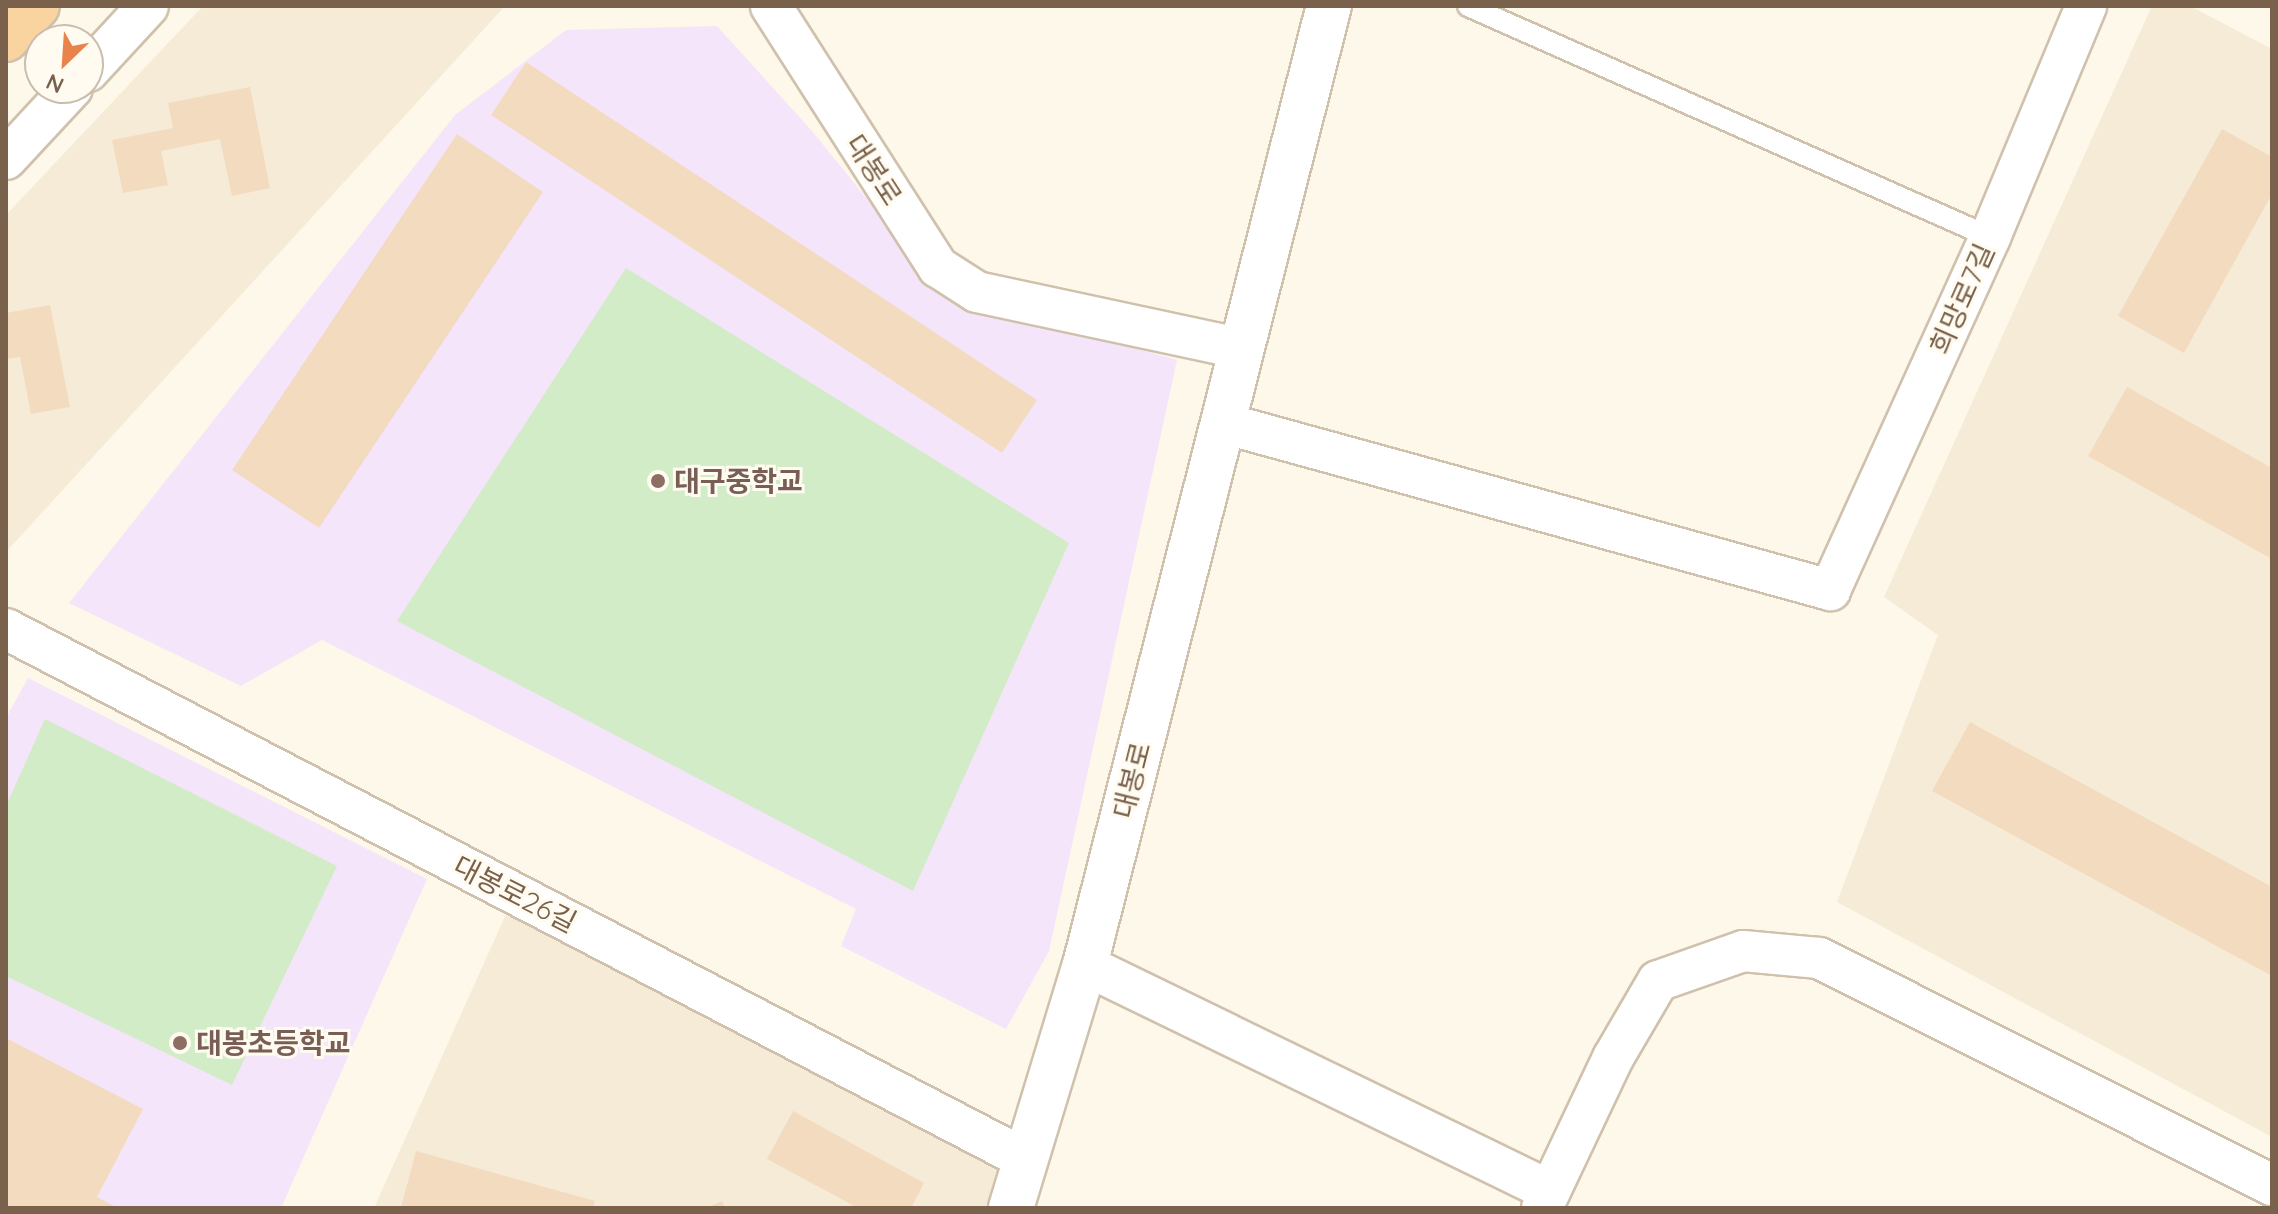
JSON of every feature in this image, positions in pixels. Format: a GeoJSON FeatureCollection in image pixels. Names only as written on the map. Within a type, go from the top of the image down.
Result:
{"type":"FeatureCollection","features":[{"type":"Feature","properties":{"kind":"highway"},"geometry":{"type":"LineString","coordinates":[[6,39],[37,6]]}},
{"type":"Feature","properties":{"kind":"street"},"geometry":{"type":"LineString","coordinates":[[104,54],[148,6]]}},
{"type":"Feature","properties":{"kind":"street","name":"대봉로"},"geometry":{"type":"LineString","coordinates":[[771,6],[938,267],[977,292],[1242,349]]}},
{"type":"Feature","properties":{"kind":"street","name":"대봉로"},"geometry":{"type":"LineString","coordinates":[[1011,1208],[1085,965],[1329,6]]}},
{"type":"Feature","properties":{"kind":"street","name":"희망로7길"},"geometry":{"type":"LineString","coordinates":[[1223,423],[1830,590],[1990,237],[2086,6]]}},
{"type":"Feature","properties":{"kind":"street"},"geometry":{"type":"LineString","coordinates":[[6,159],[57,104]]}},
{"type":"Feature","properties":{"kind":"street","name":"대봉로26길"},"geometry":{"type":"LineString","coordinates":[[6,629],[1025,1159]]}},
{"type":"Feature","properties":{"kind":"street"},"geometry":{"type":"LineString","coordinates":[[1085,965],[1546,1200],[1613,1058],[1658,981],[1743,951],[1819,958],[2272,1185]]}},
{"type":"Feature","properties":{"kind":"lane"},"geometry":{"type":"LineString","coordinates":[[1468,6],[1990,237]]}},
{"type":"Feature","properties":{"kind":"shaded area"},"geometry":{"type":"Polygon","coordinates":[[[203,6],[505,6],[6,552],[6,215],[203,6]]]}},
{"type":"Feature","properties":{"kind":"shaded area"},"geometry":{"type":"Polygon","coordinates":[[[2152,6],[2190,6],[2272,49],[2272,1137],[1837,902],[1938,635],[1884,597],[2152,6]]]}},
{"type":"Feature","properties":{"kind":"shaded area","name":"대구중학교"},"geometry":{"type":"Polygon","coordinates":[[[717,26],[812,131],[945,295],[1177,360],[1049,951],[1006,1029],[841,946],[856,909],[322,640],[241,686],[69,603],[455,115],[566,30],[717,26]]]}},
{"type":"Feature","properties":{"kind":"shaded area","name":"대봉초등학교"},"geometry":{"type":"Polygon","coordinates":[[[28,678],[427,879],[281,1208],[6,1208],[6,718],[28,678]]]}},
{"type":"Feature","properties":{"kind":"shaded area"},"geometry":{"type":"Polygon","coordinates":[[[515,894],[1025,1159],[1011,1208],[374,1208],[515,894]]]}},
{"type":"Feature","properties":{"kind":"green space"},"geometry":{"type":"Polygon","coordinates":[[[626,268],[1069,543],[913,891],[397,621],[626,268]]]}},
{"type":"Feature","properties":{"kind":"green space"},"geometry":{"type":"Polygon","coordinates":[[[45,719],[337,866],[232,1085],[6,976],[6,806],[45,719]]]}},
{"type":"Feature","properties":{"kind":"building"},"geometry":{"type":"Polygon","coordinates":[[[526,62],[1037,400],[1002,453],[491,115],[526,62]]]}},
{"type":"Feature","properties":{"kind":"building"},"geometry":{"type":"Polygon","coordinates":[[[250,87],[270,188],[232,196],[220,139],[161,151],[168,185],[123,193],[112,140],[173,128],[168,103],[250,87]]]}},
{"type":"Feature","properties":{"kind":"building"},"geometry":{"type":"Polygon","coordinates":[[[2222,129],[2272,157],[2272,194],[2184,353],[2118,316],[2222,129]]]}},
{"type":"Feature","properties":{"kind":"building"},"geometry":{"type":"Polygon","coordinates":[[[457,134],[543,192],[319,528],[232,470],[457,134]]]}},
{"type":"Feature","properties":{"kind":"building"},"geometry":{"type":"Polygon","coordinates":[[[50,305],[70,407],[31,414],[20,357],[6,359],[6,313],[50,305]]]}},
{"type":"Feature","properties":{"kind":"building"},"geometry":{"type":"Polygon","coordinates":[[[2127,387],[2272,468],[2272,559],[2088,456],[2127,387]]]}},
{"type":"Feature","properties":{"kind":"building"},"geometry":{"type":"Polygon","coordinates":[[[1970,722],[2272,887],[2272,976],[1932,791],[1970,722]]]}},
{"type":"Feature","properties":{"kind":"building"},"geometry":{"type":"Polygon","coordinates":[[[6,1038],[143,1109],[97,1197],[118,1208],[6,1208],[6,1038]]]}},
{"type":"Feature","properties":{"kind":"building"},"geometry":{"type":"Polygon","coordinates":[[[793,1111],[924,1183],[911,1208],[858,1208],[767,1159],[793,1111]]]}},
{"type":"Feature","properties":{"kind":"building"},"geometry":{"type":"Polygon","coordinates":[[[416,1151],[595,1201],[593,1208],[401,1208],[416,1151]]]}},
{"type":"Feature","properties":{"kind":"building"},"geometry":{"type":"Polygon","coordinates":[[[722,1201],[725,1208],[706,1208],[722,1201]]]}},
{"type":"Feature","properties":{"kind":"place","name":"대구중학교"},"geometry":{"type":"Point","coordinates":[658,481]}},
{"type":"Feature","properties":{"kind":"place","name":"대봉초등학교"},"geometry":{"type":"Point","coordinates":[180,1043]}}]}
